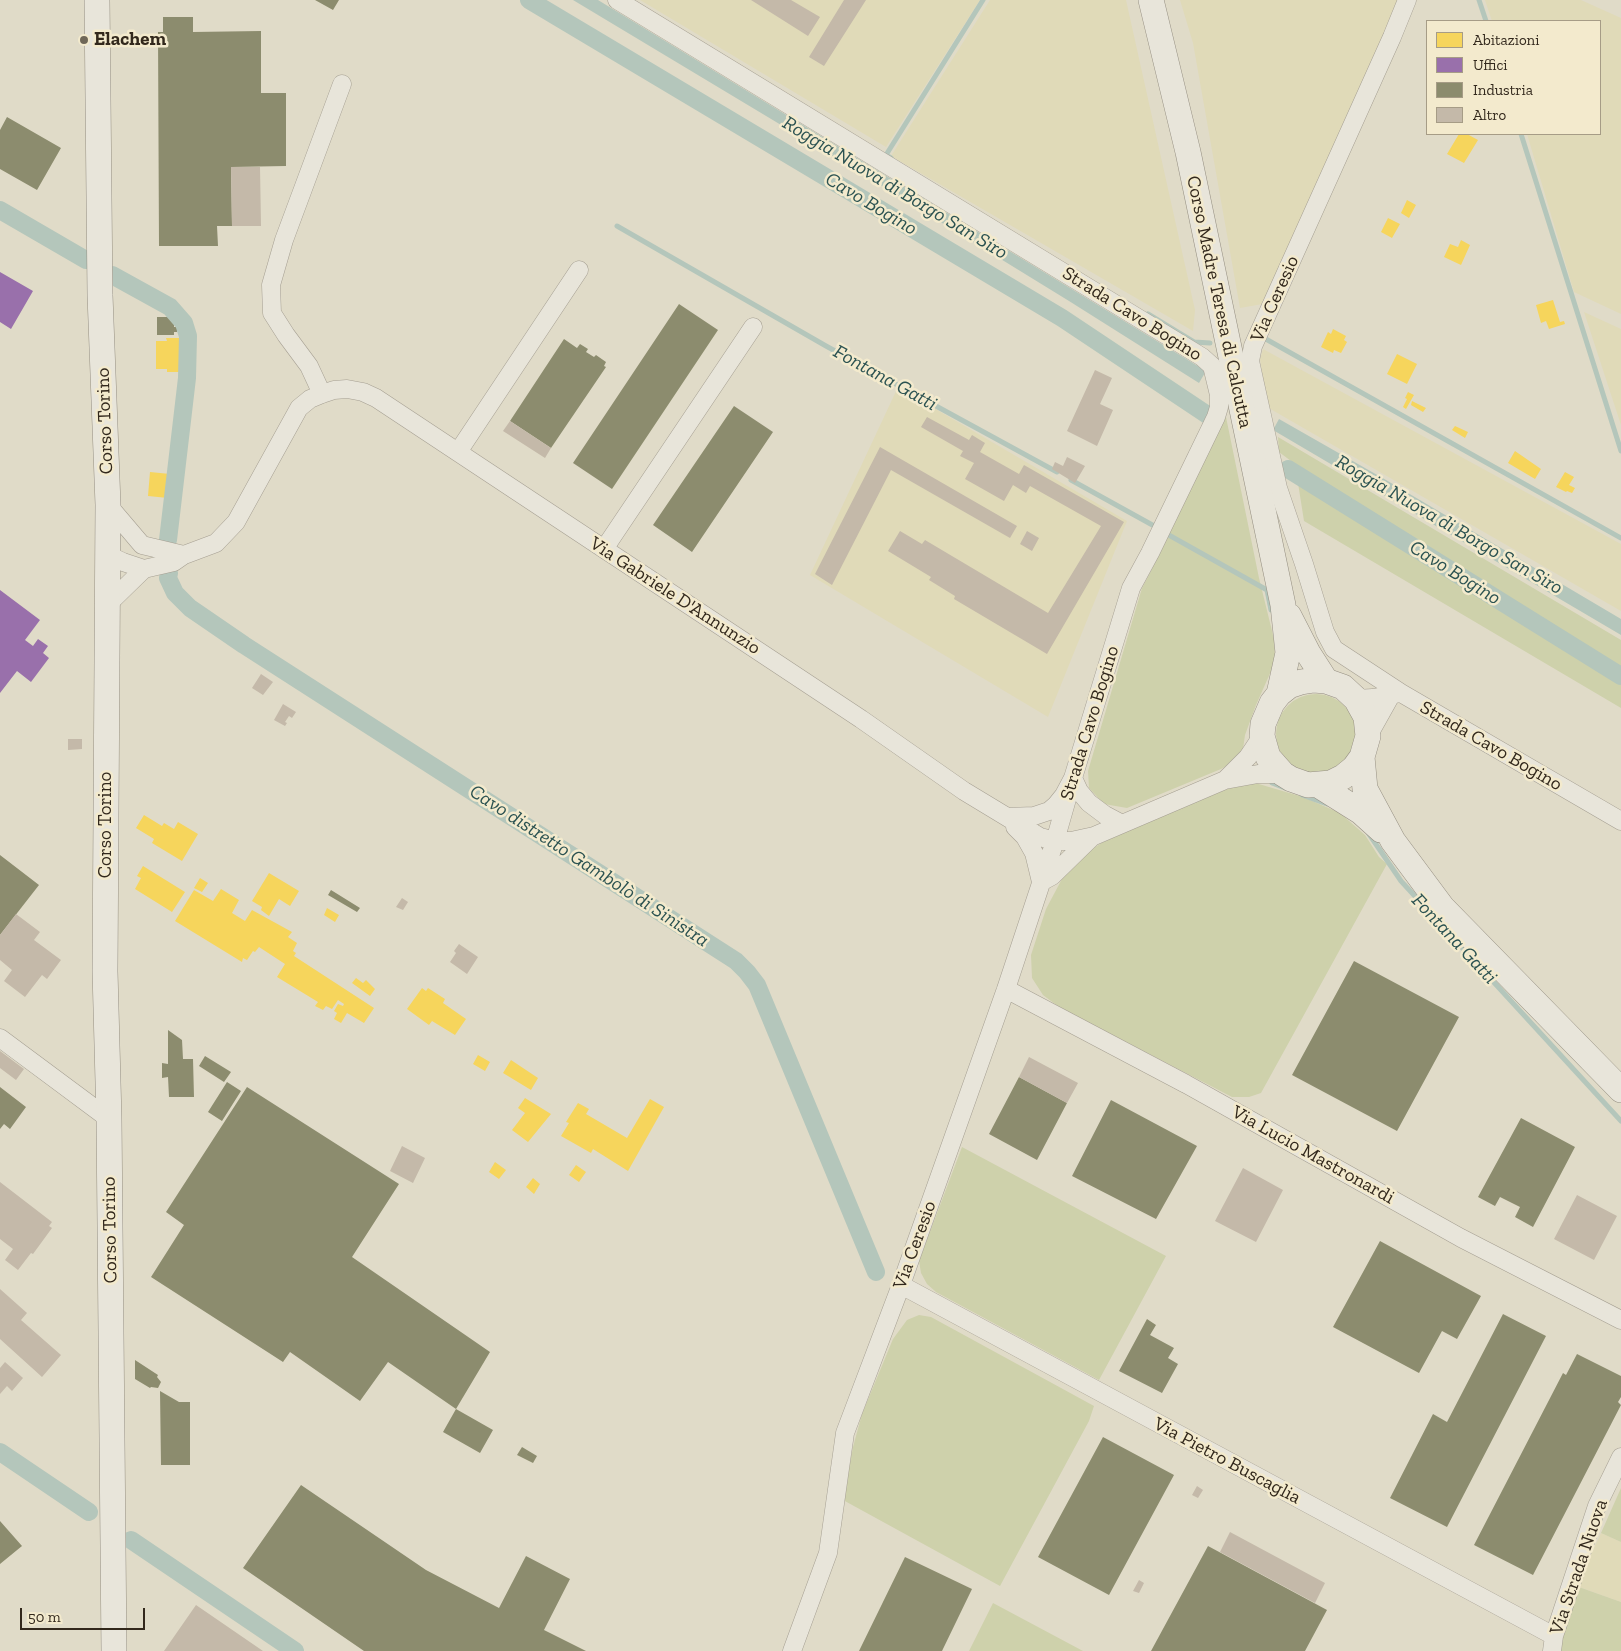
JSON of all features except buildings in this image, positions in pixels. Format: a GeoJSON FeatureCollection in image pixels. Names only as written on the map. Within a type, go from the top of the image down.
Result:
{"type":"FeatureCollection","features":[{"type":"Feature","properties":{"kind":"main road","name":"Corso Torino"},"geometry":{"type":"LineString","coordinates":[[97,0],[100,295],[108,505],[105,971],[109,1119],[114,1651]]}},
{"type":"Feature","properties":{"kind":"main road","name":"Corso Madre Teresa di Calcutta"},"geometry":{"type":"LineString","coordinates":[[1151,0],[1188,152],[1283,605],[1288,653],[1279,694]]}},
{"type":"Feature","properties":{"kind":"main road","name":"Corso Madre Teresa di Calcutta"},"geometry":{"type":"LineString","coordinates":[[1283,605],[1308,653],[1326,681]]}},
{"type":"Feature","properties":{"kind":"main road"},"geometry":{"type":"LineString","coordinates":[[1365,747],[1354,768],[1344,777],[1331,783],[1318,785],[1299,783],[1283,774],[1268,757],[1262,736],[1266,713],[1279,694],[1289,686],[1301,682],[1326,681],[1343,687],[1356,699],[1366,716],[1365,789],[1393,841],[1442,907],[1621,1090]]}},
{"type":"Feature","properties":{"kind":"main road"},"geometry":{"type":"LineString","coordinates":[[1318,785],[1361,812],[1393,841]]}},
{"type":"Feature","properties":{"kind":"street","name":"Strada Cavo Bogino"},"geometry":{"type":"LineString","coordinates":[[617,0],[1004,235],[1202,357],[1212,366],[1219,395],[1219,407],[1216,417],[1131,588],[1055,842]]}},
{"type":"Feature","properties":{"kind":"street","name":"Via Ceresio"},"geometry":{"type":"LineString","coordinates":[[1396,694],[1334,649],[1325,632],[1278,488],[1250,361],[1253,346],[1407,0]]}},
{"type":"Feature","properties":{"kind":"street"},"geometry":{"type":"LineString","coordinates":[[322,394],[309,366],[272,313],[271,285],[284,240],[342,84]]}},
{"type":"Feature","properties":{"kind":"street"},"geometry":{"type":"LineString","coordinates":[[458,452],[578,270]]}},
{"type":"Feature","properties":{"kind":"street"},"geometry":{"type":"LineString","coordinates":[[604,549],[753,327]]}},
{"type":"Feature","properties":{"kind":"street","name":"Via Gabriele D'Annunzio"},"geometry":{"type":"LineString","coordinates":[[144,569],[174,562],[184,555],[216,543],[227,533],[236,522],[299,408],[310,399],[334,390],[347,389],[364,392],[376,398],[853,714],[964,791],[1040,837],[1055,842],[1094,836],[1226,780],[1258,774],[1283,774]]}},
{"type":"Feature","properties":{"kind":"street"},"geometry":{"type":"LineString","coordinates":[[108,505],[142,545]]}},
{"type":"Feature","properties":{"kind":"street"},"geometry":{"type":"LineString","coordinates":[[108,555],[124,546],[142,545],[184,555]]}},
{"type":"Feature","properties":{"kind":"street"},"geometry":{"type":"LineString","coordinates":[[108,555],[144,569],[108,604]]}},
{"type":"Feature","properties":{"kind":"street"},"geometry":{"type":"LineString","coordinates":[[1356,699],[1396,694]]}},
{"type":"Feature","properties":{"kind":"street"},"geometry":{"type":"LineString","coordinates":[[1365,747],[1396,694]]}},
{"type":"Feature","properties":{"kind":"street","name":"Strada Cavo Bogino"},"geometry":{"type":"LineString","coordinates":[[1396,694],[1621,821]]}},
{"type":"Feature","properties":{"kind":"street","name":"Via Gabriele D'Annunzio"},"geometry":{"type":"LineString","coordinates":[[1226,780],[1248,757],[1262,736]]}},
{"type":"Feature","properties":{"kind":"street"},"geometry":{"type":"LineString","coordinates":[[1006,818],[1034,816],[1049,811],[1064,795],[1073,778]]}},
{"type":"Feature","properties":{"kind":"street"},"geometry":{"type":"LineString","coordinates":[[1073,778],[1089,803],[1122,824]]}},
{"type":"Feature","properties":{"kind":"street"},"geometry":{"type":"LineString","coordinates":[[1006,818],[1034,852],[1041,882],[1052,876],[1094,836]]}},
{"type":"Feature","properties":{"kind":"street","name":"Via Ceresio"},"geometry":{"type":"LineString","coordinates":[[792,1651],[828,1553],[846,1433],[901,1286],[1006,989],[1055,842]]}},
{"type":"Feature","properties":{"kind":"street","name":"Via Lucio Mastronardi"},"geometry":{"type":"LineString","coordinates":[[1006,989],[1186,1084],[1461,1238],[1621,1320]]}},
{"type":"Feature","properties":{"kind":"street"},"geometry":{"type":"LineString","coordinates":[[0,1038],[109,1119]]}},
{"type":"Feature","properties":{"kind":"street","name":"Via Pietro Buscaglia"},"geometry":{"type":"LineString","coordinates":[[901,1286],[1553,1644]]}},
{"type":"Feature","properties":{"kind":"street","name":"Via Strada Nuova"},"geometry":{"type":"LineString","coordinates":[[1553,1644],[1597,1506],[1621,1457]]}},
{"type":"Feature","properties":{"kind":"shaded area"},"geometry":{"type":"Polygon","coordinates":[[[640,0],[980,0],[886,147],[640,0]]]}},
{"type":"Feature","properties":{"kind":"shaded area"},"geometry":{"type":"Polygon","coordinates":[[[990,0],[1126,0],[1195,310],[1193,331],[891,156],[990,0]]]}},
{"type":"Feature","properties":{"kind":"shaded area"},"geometry":{"type":"Polygon","coordinates":[[[1180,0],[1401,0],[1268,303],[1240,308],[1193,43],[1180,0]]]}},
{"type":"Feature","properties":{"kind":"shaded area"},"geometry":{"type":"Polygon","coordinates":[[[1485,0],[1581,0],[1621,18],[1621,314],[1574,292],[1527,135],[1601,135],[1601,20],[1492,20],[1485,0]]]}},
{"type":"Feature","properties":{"kind":"shaded area"},"geometry":{"type":"Polygon","coordinates":[[[1584,312],[1621,329],[1621,425],[1584,312]]]}},
{"type":"Feature","properties":{"kind":"shaded area"},"geometry":{"type":"Polygon","coordinates":[[[1263,349],[1621,544],[1621,611],[1267,407],[1260,359],[1263,349]]]}},
{"type":"Feature","properties":{"kind":"shaded area"},"geometry":{"type":"Polygon","coordinates":[[[898,387],[1127,521],[1048,717],[810,575],[898,387]]]}},
{"type":"Feature","properties":{"kind":"shaded area"},"geometry":{"type":"Polygon","coordinates":[[[1601,1533],[1621,1542],[1621,1602],[1576,1586],[1601,1533]]]}},
{"type":"Feature","properties":{"kind":"green space"},"geometry":{"type":"Polygon","coordinates":[[[1226,417],[1259,578],[1274,639],[1275,657],[1272,669],[1245,735],[1243,749],[1233,762],[1221,769],[1127,808],[1104,804],[1089,788],[1088,771],[1142,588],[1203,454],[1226,417]]]}},
{"type":"Feature","properties":{"kind":"green space"},"geometry":{"type":"Polygon","coordinates":[[[1278,437],[1621,640],[1621,708],[1304,521],[1295,464],[1279,452],[1278,437]]]}},
{"type":"Feature","properties":{"kind":"green space"},"geometry":{"type":"Polygon","coordinates":[[[1316,694],[1331,697],[1344,706],[1353,719],[1356,734],[1353,749],[1344,762],[1331,771],[1316,774],[1301,771],[1288,762],[1279,749],[1276,734],[1279,719],[1288,706],[1301,697],[1316,694]]]}},
{"type":"Feature","properties":{"kind":"green space"},"geometry":{"type":"Polygon","coordinates":[[[1252,782],[1303,797],[1340,813],[1365,835],[1379,857],[1387,864],[1261,1093],[1249,1097],[1232,1097],[1059,1007],[1043,995],[1032,978],[1031,955],[1046,909],[1063,877],[1078,858],[1103,842],[1214,793],[1252,782]]]}},
{"type":"Feature","properties":{"kind":"green space"},"geometry":{"type":"Polygon","coordinates":[[[962,1147],[1166,1256],[1099,1380],[936,1292],[927,1284],[921,1273],[919,1261],[962,1147]]]}},
{"type":"Feature","properties":{"kind":"green space"},"geometry":{"type":"Polygon","coordinates":[[[919,1315],[931,1317],[1094,1406],[1089,1421],[1000,1586],[843,1500],[853,1447],[862,1414],[893,1339],[907,1320],[919,1315]]]}},
{"type":"Feature","properties":{"kind":"green space"},"geometry":{"type":"Polygon","coordinates":[[[1621,1488],[1621,1542],[1601,1533],[1621,1488]]]}},
{"type":"Feature","properties":{"kind":"green space"},"geometry":{"type":"Polygon","coordinates":[[[1576,1586],[1621,1602],[1621,1651],[1559,1651],[1576,1586]]]}},
{"type":"Feature","properties":{"kind":"green space"},"geometry":{"type":"Polygon","coordinates":[[[993,1603],[1083,1651],[969,1651],[993,1603]]]}},
{"type":"Feature","properties":{"kind":"water","name":"Roggia Nuova di Borgo San Siro"},"geometry":{"type":"Polygon","coordinates":[[[573,0],[598,0],[1206,371],[1199,383],[851,167],[573,0]]]}},
{"type":"Feature","properties":{"kind":"water","name":"Roggia Nuova di Borgo San Siro"},"geometry":{"type":"Polygon","coordinates":[[[1279,419],[1621,619],[1621,635],[1273,430],[1279,419]]]}},
{"type":"Feature","properties":{"kind":"waterway","name":"Cavo Bogino"},"geometry":{"type":"LineString","coordinates":[[529,0],[1062,318],[1209,416]]}},
{"type":"Feature","properties":{"kind":"waterway"},"geometry":{"type":"LineString","coordinates":[[891,158],[886,155],[983,0]]}},
{"type":"Feature","properties":{"kind":"waterway"},"geometry":{"type":"LineString","coordinates":[[1479,0],[1486,20]]}},
{"type":"Feature","properties":{"kind":"waterway"},"geometry":{"type":"LineString","coordinates":[[1521,135],[1621,451]]}},
{"type":"Feature","properties":{"kind":"waterway","name":"Cavo distretto Gambolò di Sinistra"},"geometry":{"type":"LineString","coordinates":[[0,210],[86,260]]}},
{"type":"Feature","properties":{"kind":"waterway","name":"Fontana Gatti"},"geometry":{"type":"LineString","coordinates":[[617,226],[826,346],[1057,472]]}},
{"type":"Feature","properties":{"kind":"waterway","name":"Cavo distretto Gambolò di Sinistra"},"geometry":{"type":"LineString","coordinates":[[112,275],[170,307],[184,323],[188,336],[187,378],[168,540]]}},
{"type":"Feature","properties":{"kind":"waterway"},"geometry":{"type":"LineString","coordinates":[[1148,314],[1194,342],[1210,343]]}},
{"type":"Feature","properties":{"kind":"waterway"},"geometry":{"type":"LineString","coordinates":[[1264,338],[1621,538]]}},
{"type":"Feature","properties":{"kind":"waterway","name":"Cavo Bogino"},"geometry":{"type":"LineString","coordinates":[[1288,469],[1621,676]]}},
{"type":"Feature","properties":{"kind":"waterway","name":"Fontana Gatti"},"geometry":{"type":"LineString","coordinates":[[1071,480],[1156,527]]}},
{"type":"Feature","properties":{"kind":"waterway","name":"Fontana Gatti"},"geometry":{"type":"LineString","coordinates":[[1167,534],[1267,590],[1271,610]]}},
{"type":"Feature","properties":{"kind":"waterway","name":"Cavo distretto Gambolò di Sinistra"},"geometry":{"type":"LineString","coordinates":[[169,573],[168,578],[175,593],[190,608],[244,645],[736,961],[757,985],[876,1272]]}},
{"type":"Feature","properties":{"kind":"waterway","name":"Fontana Gatti"},"geometry":{"type":"LineString","coordinates":[[1272,783],[1285,788]]}},
{"type":"Feature","properties":{"kind":"waterway","name":"Fontana Gatti"},"geometry":{"type":"LineString","coordinates":[[1302,795],[1327,804]]}},
{"type":"Feature","properties":{"kind":"waterway","name":"Fontana Gatti"},"geometry":{"type":"LineString","coordinates":[[1369,834],[1401,881],[1621,1121]]}},
{"type":"Feature","properties":{"kind":"waterway"},"geometry":{"type":"LineString","coordinates":[[0,1452],[89,1512]]}},
{"type":"Feature","properties":{"kind":"waterway"},"geometry":{"type":"LineString","coordinates":[[131,1540],[295,1651]]}},
{"type":"Feature","properties":{"kind":"place","name":"Elachem"},"geometry":{"type":"Point","coordinates":[84,40]}}]}
